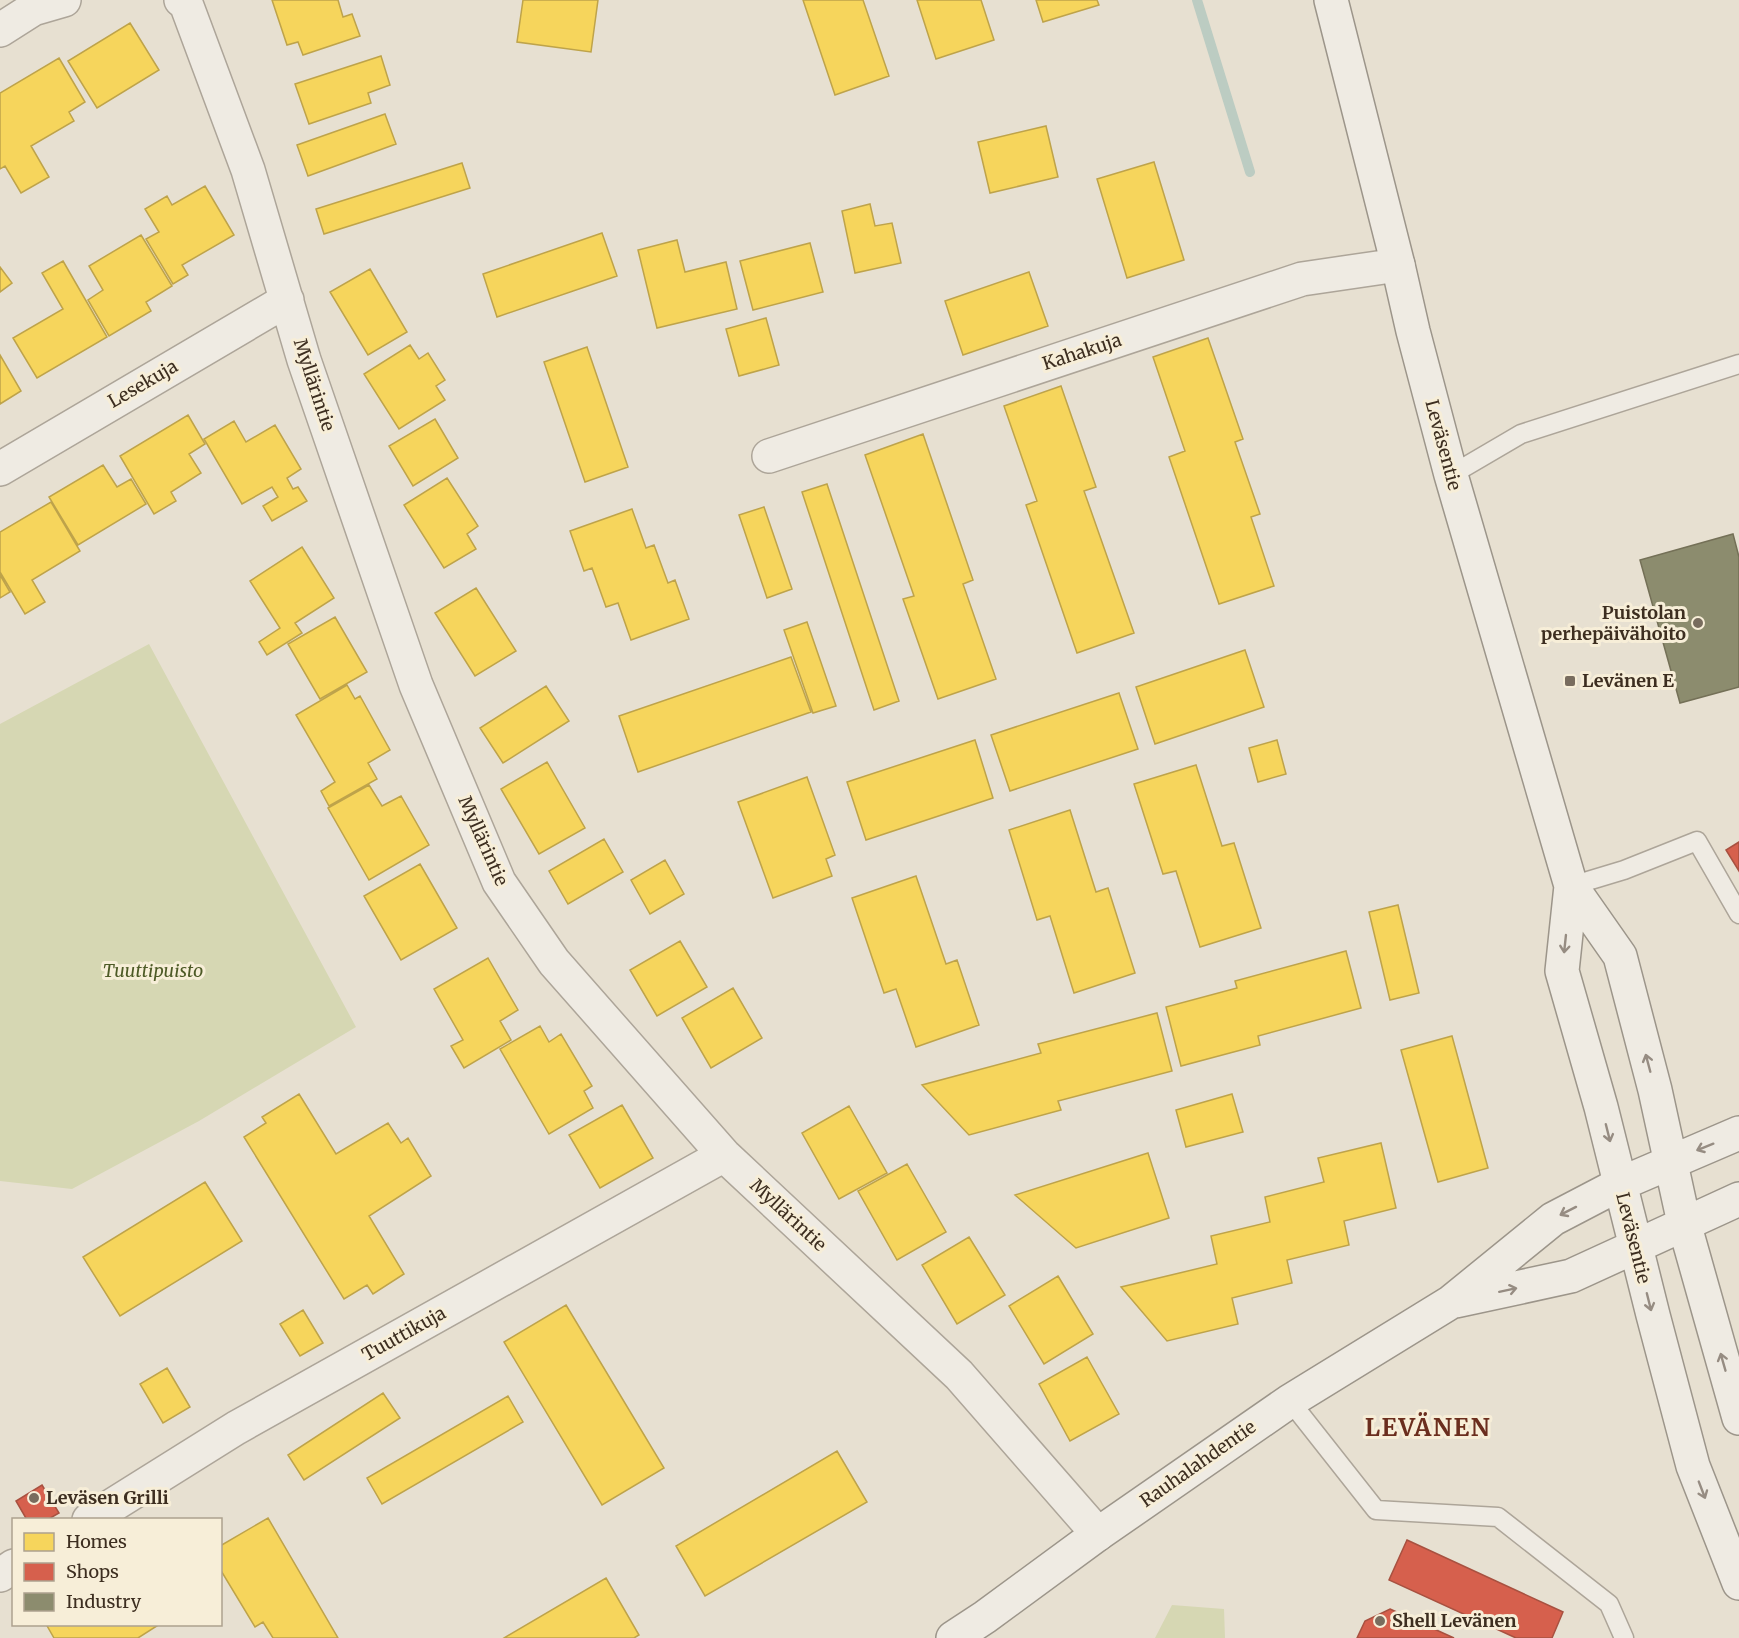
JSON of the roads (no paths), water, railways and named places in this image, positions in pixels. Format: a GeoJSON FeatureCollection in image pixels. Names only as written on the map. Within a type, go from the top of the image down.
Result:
{"type":"FeatureCollection","features":[{"type":"Feature","properties":{"kind":"street"},"geometry":{"type":"LineString","coordinates":[[0,30],[33,9],[64,0]]}},
{"type":"Feature","properties":{"kind":"street","name":"Myllärintie"},"geometry":{"type":"LineString","coordinates":[[181,0],[185,1],[248,170],[304,360],[416,685],[499,882],[554,962],[724,1155],[959,1375],[1098,1534]]}},
{"type":"Feature","properties":{"kind":"street","name":"Leväsentie"},"geometry":{"type":"LineString","coordinates":[[1331,0],[1451,475],[1571,886],[1620,956],[1655,1090],[1684,1223],[1739,1418]]}},
{"type":"Feature","properties":{"kind":"street","name":"Kahakuja"},"geometry":{"type":"LineString","coordinates":[[769,456],[1302,279],[1398,266]]}},
{"type":"Feature","properties":{"kind":"street","name":"Lesekuja"},"geometry":{"type":"LineString","coordinates":[[0,469],[287,300]]}},
{"type":"Feature","properties":{"kind":"street","name":"Leväsentie"},"geometry":{"type":"LineString","coordinates":[[1571,886],[1562,971],[1602,1107],[1635,1245],[1693,1466],[1739,1583]]}},
{"type":"Feature","properties":{"kind":"street","name":"Rauhalahdentie"},"geometry":{"type":"LineString","coordinates":[[953,1638],[1290,1401],[1451,1302],[1553,1219],[1620,1184],[1739,1133]]}},
{"type":"Feature","properties":{"kind":"street","name":"Tuuttikuja"},"geometry":{"type":"LineString","coordinates":[[92,1518],[236,1428],[724,1155]]}},
{"type":"Feature","properties":{"kind":"street","name":"Rauhalahdentie"},"geometry":{"type":"LineString","coordinates":[[1451,1302],[1571,1276],[1739,1199]]}},
{"type":"Feature","properties":{"kind":"lane"},"geometry":{"type":"LineString","coordinates":[[1451,475],[1521,434],[1739,364]]}},
{"type":"Feature","properties":{"kind":"lane"},"geometry":{"type":"LineString","coordinates":[[1571,886],[1624,870],[1697,841],[1739,914]]}},
{"type":"Feature","properties":{"kind":"lane"},"geometry":{"type":"LineString","coordinates":[[1290,1401],[1376,1510],[1498,1517],[1609,1604],[1624,1638]]}},
{"type":"Feature","properties":{"kind":"waterway"},"geometry":{"type":"LineString","coordinates":[[1197,0],[1250,172]]}},
{"type":"Feature","properties":{"kind":"place","name":"Puistolan perhepäivähoito"},"geometry":{"type":"Point","coordinates":[1698,623]}},
{"type":"Feature","properties":{"kind":"place","name":"Levänen E"},"geometry":{"type":"Point","coordinates":[1570,681]}},
{"type":"Feature","properties":{"kind":"place","name":"Leväsen Grilli"},"geometry":{"type":"Point","coordinates":[34,1498]}},
{"type":"Feature","properties":{"kind":"place","name":"Shell Levänen"},"geometry":{"type":"Point","coordinates":[1380,1621]}},
{"type":"Feature","properties":{"kind":"district","name":"LEVÄNEN"},"geometry":{"type":"Point","coordinates":[1428,1428]}},
{"type":"Feature","properties":{"kind":"park label","name":"Tuuttipuisto"},"geometry":{"type":"Point","coordinates":[153,971]}}]}
